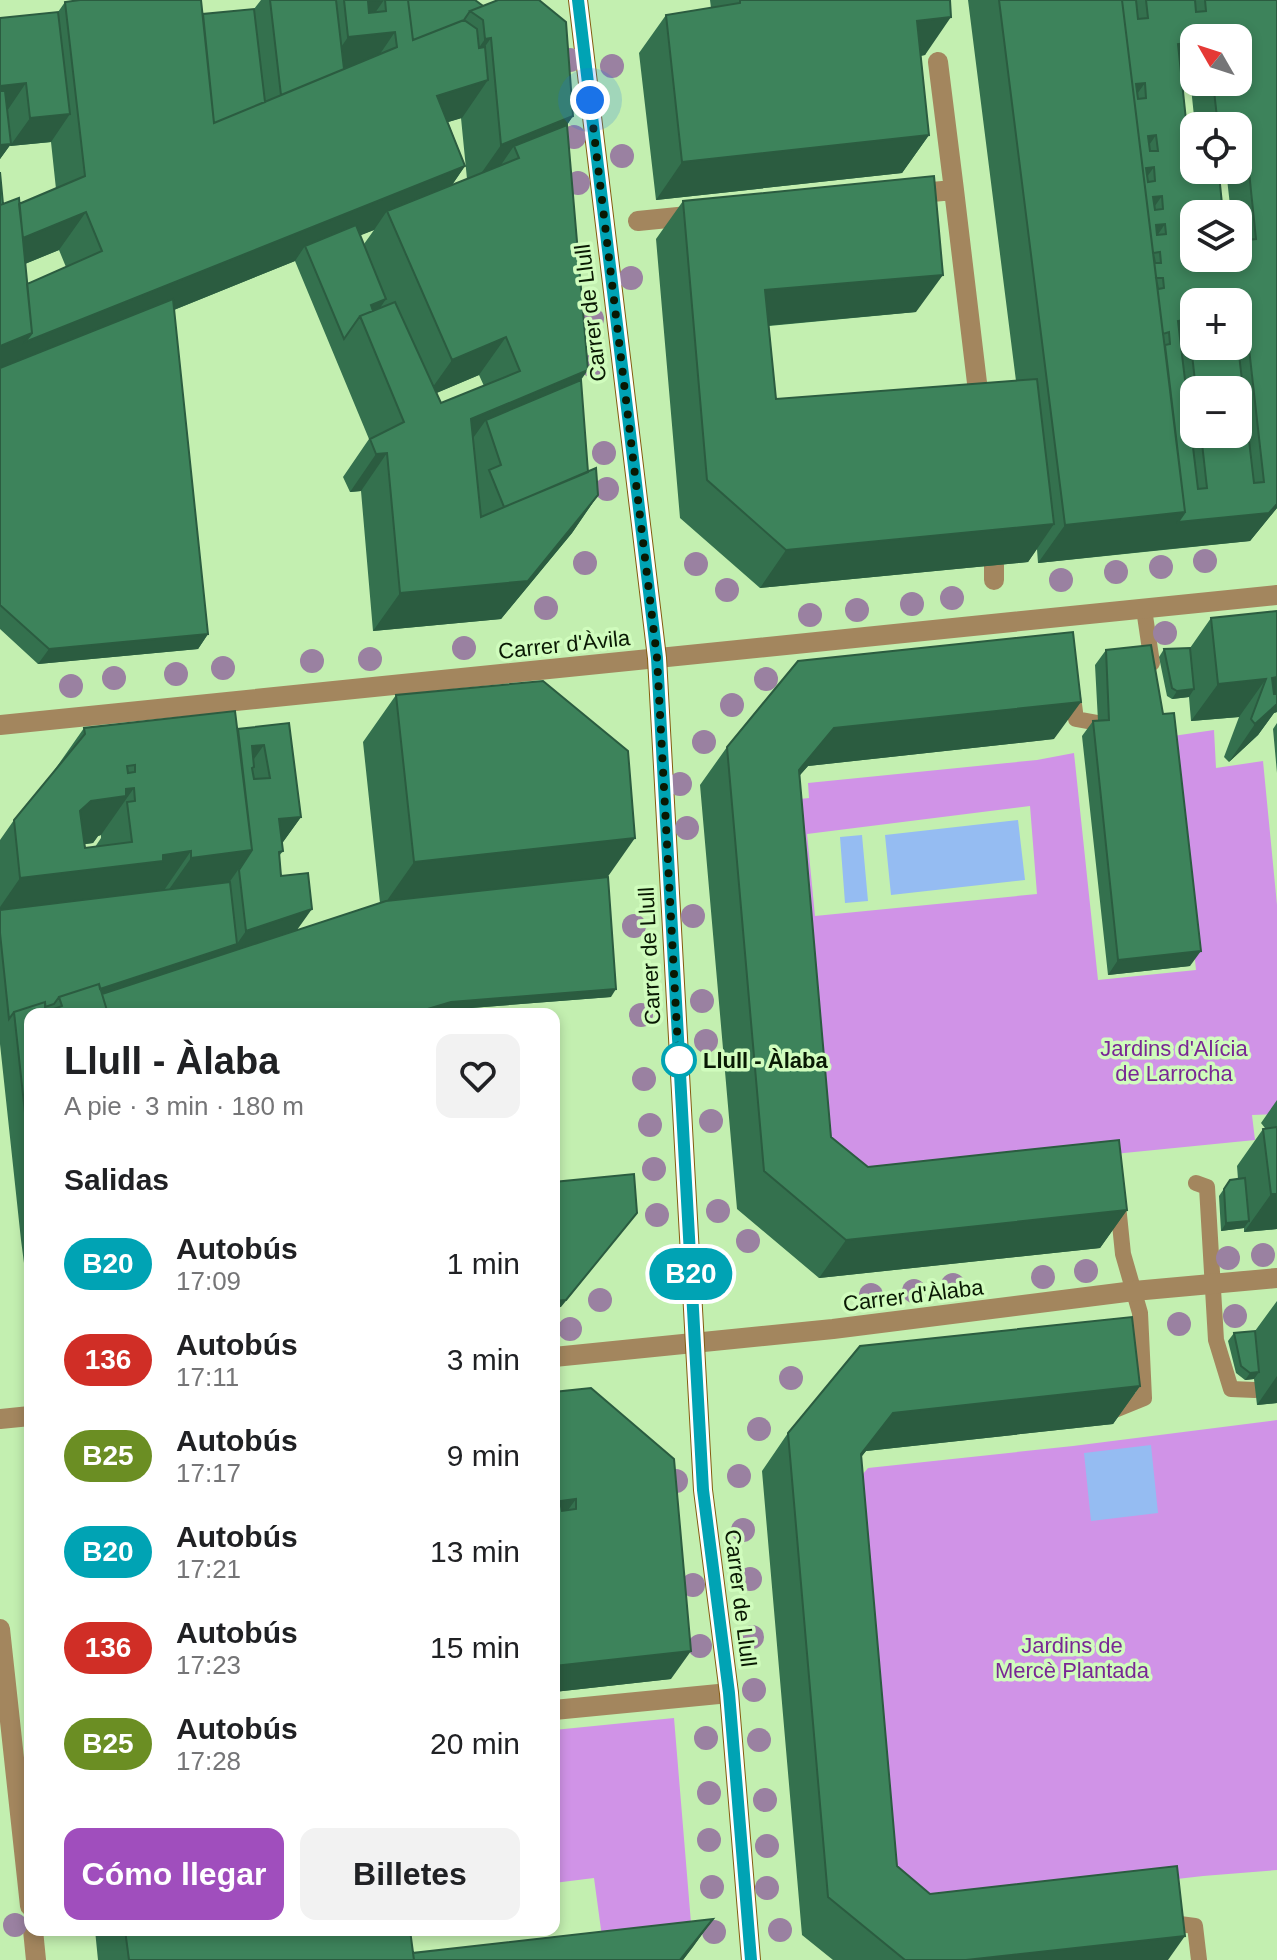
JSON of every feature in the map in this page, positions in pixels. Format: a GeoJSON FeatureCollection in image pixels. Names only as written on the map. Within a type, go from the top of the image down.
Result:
{"type":"FeatureCollection","features":[{"type":"Feature","properties":{"kind":"street","name":"Carrer de Llull"},"geometry":{"type":"LineString","coordinates":[[578,0],[657,658],[705,1511],[729,1693],[751,1960]]}},
{"type":"Feature","properties":{"kind":"street"},"geometry":{"type":"LineString","coordinates":[[938,62],[981,419]]}},
{"type":"Feature","properties":{"kind":"street"},"geometry":{"type":"LineString","coordinates":[[892,196],[954,190]]}},
{"type":"Feature","properties":{"kind":"street"},"geometry":{"type":"LineString","coordinates":[[638,221],[723,213]]}},
{"type":"Feature","properties":{"kind":"street","name":"Carrer d'Àvila"},"geometry":{"type":"LineString","coordinates":[[0,725],[657,658],[1063,624],[1144,609],[1277,595]]}},
{"type":"Feature","properties":{"kind":"street","name":"Carrer d'Àlaba"},"geometry":{"type":"LineString","coordinates":[[560,1356],[694,1344],[1134,1291],[1277,1278]]}},
{"type":"Feature","properties":{"kind":"street"},"geometry":{"type":"LineString","coordinates":[[0,1419],[24,1417]]}},
{"type":"Feature","properties":{"kind":"street"},"geometry":{"type":"LineString","coordinates":[[0,1629],[22,1764],[24,1800]]}},
{"type":"Feature","properties":{"kind":"street"},"geometry":{"type":"LineString","coordinates":[[560,1709],[729,1693]]}},
{"type":"Feature","properties":{"kind":"street"},"geometry":{"type":"LineString","coordinates":[[34,1936],[36,1960]]}},
{"type":"Feature","properties":{"kind":"lane"},"geometry":{"type":"LineString","coordinates":[[1144,609],[1154,679]]}},
{"type":"Feature","properties":{"kind":"lane"},"geometry":{"type":"LineString","coordinates":[[1070,675],[1070,721],[1098,723]]}},
{"type":"Feature","properties":{"kind":"lane"},"geometry":{"type":"LineString","coordinates":[[1196,1183],[1207,1187],[1216,1340],[1231,1389],[1255,1390]]}},
{"type":"Feature","properties":{"kind":"lane"},"geometry":{"type":"LineString","coordinates":[[1094,1190],[1118,1205],[1123,1254],[1140,1313],[1144,1398],[1112,1411]]}},
{"type":"Feature","properties":{"kind":"lane"},"geometry":{"type":"LineString","coordinates":[[1152,1921],[1195,1926],[1199,1960]]}},
{"type":"Feature","properties":{"kind":"green space","name":"Jardins d'Alícia de Larrocha"},"geometry":{"type":"Polygon","coordinates":[[[1214,730],[1216,768],[1263,761],[1277,905],[1277,1114],[1252,1115],[1255,1140],[843,1181],[826,1166],[791,800],[809,798],[808,783],[1037,760],[1074,753],[1098,980],[1196,970],[1173,736],[1214,730]],[[1030,806],[807,834],[815,916],[1037,894],[1030,806]]]}},
{"type":"Feature","properties":{"kind":"green space","name":"Jardins de Mercè Plantada"},"geometry":{"type":"Polygon","coordinates":[[[1277,1420],[1277,1870],[900,1911],[851,1488],[868,1468],[1277,1420]]]}},
{"type":"Feature","properties":{"kind":"green space"},"geometry":{"type":"Polygon","coordinates":[[[674,1718],[693,1947],[605,1959],[594,1878],[560,1882],[560,1729],[674,1718]]]}},
{"type":"Feature","properties":{"kind":"water"},"geometry":{"type":"Polygon","coordinates":[[[1018,820],[1025,880],[891,895],[885,835],[1018,820]]]}},
{"type":"Feature","properties":{"kind":"water"},"geometry":{"type":"Polygon","coordinates":[[[862,835],[868,901],[845,903],[840,837],[862,835]]]}},
{"type":"Feature","properties":{"kind":"water"},"geometry":{"type":"Polygon","coordinates":[[[1151,1445],[1158,1513],[1091,1521],[1084,1453],[1151,1445]]]}},
{"type":"Feature","properties":{"kind":"building"},"geometry":{"type":"Polygon","coordinates":[[[201,0],[214,123],[397,47],[395,32],[348,37],[344,0],[380,0],[368,1],[369,13],[386,11],[385,0],[408,0],[413,40],[464,20],[477,29],[479,48],[485,47],[488,80],[437,96],[465,166],[25,342],[32,333],[27,284],[102,251],[86,212],[23,238],[19,204],[85,176],[65,2],[201,0]]]}},
{"type":"Feature","properties":{"kind":"building"},"geometry":{"type":"Polygon","coordinates":[[[270,0],[336,0],[344,69],[281,95],[270,0]]]}},
{"type":"Feature","properties":{"kind":"building"},"geometry":{"type":"Polygon","coordinates":[[[408,0],[475,0],[483,6],[470,11],[464,20],[413,40],[408,0]]]}},
{"type":"Feature","properties":{"kind":"building"},"geometry":{"type":"Polygon","coordinates":[[[498,0],[539,0],[566,22],[573,116],[501,145],[491,38],[485,39],[483,20],[470,11],[498,0]]]}},
{"type":"Feature","properties":{"kind":"building"},"geometry":{"type":"Polygon","coordinates":[[[740,0],[950,0],[951,17],[917,21],[929,135],[682,162],[666,15],[740,3],[740,0]]]}},
{"type":"Feature","properties":{"kind":"building"},"geometry":{"type":"Polygon","coordinates":[[[999,0],[1122,0],[1185,512],[1065,525],[999,0]]]}},
{"type":"Feature","properties":{"kind":"building"},"geometry":{"type":"Polygon","coordinates":[[[1122,0],[1136,0],[1138,19],[1148,18],[1146,0],[1195,0],[1196,12],[1206,11],[1205,0],[1277,0],[1277,504],[1269,513],[1178,522],[1185,512],[1165,345],[1170,344],[1169,332],[1163,334],[1156,280],[1158,289],[1164,288],[1163,278],[1156,278],[1153,254],[1155,263],[1161,263],[1160,252],[1153,253],[1122,0]],[[1145,83],[1136,84],[1138,99],[1146,98],[1145,83]],[[1156,135],[1148,136],[1150,151],[1158,151],[1156,135]],[[1154,167],[1146,168],[1148,182],[1155,181],[1154,167]],[[1162,196],[1153,197],[1155,210],[1163,209],[1162,196]],[[1165,224],[1156,225],[1157,235],[1166,234],[1165,224]]]}},
{"type":"Feature","properties":{"kind":"building"},"geometry":{"type":"Polygon","coordinates":[[[254,9],[265,102],[214,123],[203,14],[254,9]]]}},
{"type":"Feature","properties":{"kind":"building"},"geometry":{"type":"Polygon","coordinates":[[[58,12],[70,114],[30,118],[26,83],[0,86],[0,18],[58,12]]]}},
{"type":"Feature","properties":{"kind":"building"},"geometry":{"type":"Polygon","coordinates":[[[0,91],[5,91],[11,144],[0,145],[0,91]]]}},
{"type":"Feature","properties":{"kind":"building"},"geometry":{"type":"Polygon","coordinates":[[[567,125],[588,370],[471,419],[481,517],[596,468],[598,495],[528,581],[400,593],[387,453],[376,454],[370,439],[404,422],[360,316],[395,302],[441,403],[520,371],[506,337],[452,360],[387,211],[519,158],[514,146],[567,125]]]}},
{"type":"Feature","properties":{"kind":"building"},"geometry":{"type":"Polygon","coordinates":[[[0,172],[3,204],[0,205],[0,172]]]}},
{"type":"Feature","properties":{"kind":"building"},"geometry":{"type":"Polygon","coordinates":[[[934,176],[943,275],[765,290],[776,399],[1037,379],[1054,524],[786,550],[707,480],[683,201],[934,176]]]}},
{"type":"Feature","properties":{"kind":"building"},"geometry":{"type":"Polygon","coordinates":[[[19,198],[32,333],[0,346],[0,205],[19,198]]]}},
{"type":"Feature","properties":{"kind":"building"},"geometry":{"type":"Polygon","coordinates":[[[356,225],[386,299],[371,305],[373,311],[360,316],[344,339],[305,246],[356,225]]]}},
{"type":"Feature","properties":{"kind":"building"},"geometry":{"type":"Polygon","coordinates":[[[173,299],[208,634],[49,649],[0,605],[0,368],[173,299]]]}},
{"type":"Feature","properties":{"kind":"building"},"geometry":{"type":"Polygon","coordinates":[[[1193,360],[1240,360],[1242,376],[1194,376],[1193,360]]]}},
{"type":"Feature","properties":{"kind":"building"},"geometry":{"type":"Polygon","coordinates":[[[581,380],[588,472],[504,507],[489,470],[501,465],[486,420],[581,380]]]}},
{"type":"Feature","properties":{"kind":"building"},"geometry":{"type":"Polygon","coordinates":[[[1277,611],[1277,677],[1272,678],[1277,704],[1255,724],[1251,719],[1266,679],[1218,684],[1211,618],[1277,611]]]}},
{"type":"Feature","properties":{"kind":"building"},"geometry":{"type":"Polygon","coordinates":[[[1073,632],[1081,702],[834,728],[799,770],[831,1137],[868,1167],[1119,1140],[1127,1210],[846,1240],[764,1171],[727,747],[798,661],[1073,632]]]}},
{"type":"Feature","properties":{"kind":"building"},"geometry":{"type":"Polygon","coordinates":[[[1151,645],[1163,714],[1174,713],[1201,951],[1118,960],[1093,721],[1109,720],[1106,650],[1151,645]]]}},
{"type":"Feature","properties":{"kind":"building"},"geometry":{"type":"Polygon","coordinates":[[[1190,648],[1194,689],[1177,691],[1172,688],[1164,649],[1190,648]]]}},
{"type":"Feature","properties":{"kind":"building"},"geometry":{"type":"Polygon","coordinates":[[[543,681],[628,751],[635,838],[414,862],[396,695],[543,681]]]}},
{"type":"Feature","properties":{"kind":"building"},"geometry":{"type":"Polygon","coordinates":[[[235,711],[252,850],[191,858],[191,851],[163,855],[163,861],[20,878],[14,820],[85,734],[84,728],[235,711]],[[135,765],[127,766],[128,773],[135,772],[135,765]],[[134,788],[126,789],[126,796],[91,801],[80,811],[85,848],[132,842],[127,802],[135,801],[134,788]]]}},
{"type":"Feature","properties":{"kind":"building"},"geometry":{"type":"Polygon","coordinates":[[[289,723],[301,817],[279,819],[283,851],[279,852],[281,876],[308,873],[312,909],[246,931],[239,870],[252,850],[238,729],[289,723]],[[264,745],[252,746],[254,779],[270,778],[264,745]]]}},
{"type":"Feature","properties":{"kind":"building"},"geometry":{"type":"Polygon","coordinates":[[[608,877],[616,989],[451,1002],[431,1008],[106,1008],[102,994],[386,901],[608,877]]]}},
{"type":"Feature","properties":{"kind":"building"},"geometry":{"type":"Polygon","coordinates":[[[230,882],[237,944],[100,989],[99,984],[59,997],[54,1004],[45,1007],[45,1002],[24,1008],[14,1012],[9,1019],[0,910],[230,882]]]}},
{"type":"Feature","properties":{"kind":"building"},"geometry":{"type":"Polygon","coordinates":[[[99,984],[106,1008],[57,1008],[62,1006],[59,997],[99,984]]]}},
{"type":"Feature","properties":{"kind":"building"},"geometry":{"type":"Polygon","coordinates":[[[45,1002],[46,1008],[26,1008],[45,1002]]]}},
{"type":"Feature","properties":{"kind":"building"},"geometry":{"type":"Polygon","coordinates":[[[24,1009],[24,1104],[14,1012],[24,1009]]]}},
{"type":"Feature","properties":{"kind":"building"},"geometry":{"type":"Polygon","coordinates":[[[1277,1127],[1277,1194],[1271,1194],[1263,1129],[1277,1127]]]}},
{"type":"Feature","properties":{"kind":"building"},"geometry":{"type":"Polygon","coordinates":[[[634,1174],[637,1213],[566,1300],[560,1300],[560,1181],[634,1174]]]}},
{"type":"Feature","properties":{"kind":"building"},"geometry":{"type":"Polygon","coordinates":[[[1245,1178],[1249,1221],[1226,1223],[1224,1189],[1230,1180],[1245,1178]]]}},
{"type":"Feature","properties":{"kind":"building"},"geometry":{"type":"Polygon","coordinates":[[[1132,1317],[1140,1386],[893,1413],[861,1454],[897,1866],[930,1894],[1177,1866],[1185,1936],[966,1960],[905,1960],[828,1897],[788,1433],[860,1346],[1132,1317]]]}},
{"type":"Feature","properties":{"kind":"building"},"geometry":{"type":"Polygon","coordinates":[[[1255,1331],[1259,1372],[1250,1373],[1241,1366],[1234,1333],[1255,1331]]]}},
{"type":"Feature","properties":{"kind":"building"},"geometry":{"type":"Polygon","coordinates":[[[591,1388],[674,1459],[691,1651],[560,1665],[560,1501],[560,1391],[591,1388]],[[576,1499],[560,1501],[562,1511],[576,1509],[576,1499]]]}},
{"type":"Feature","properties":{"kind":"building"},"geometry":{"type":"Polygon","coordinates":[[[713,1919],[680,1960],[414,1960],[413,1953],[713,1919]]]}},
{"type":"Feature","properties":{"kind":"building"},"geometry":{"type":"Polygon","coordinates":[[[126,1936],[411,1936],[414,1960],[129,1960],[126,1936]]]}},
{"type":"Feature","properties":{"kind":"bus line","name":"B20"},"geometry":{"type":"LineString","coordinates":[[578,0],[657,658],[703,1490],[729,1693],[751,1960]]}},
{"type":"Feature","properties":{"kind":"place","name":"Llull - Àlaba"},"geometry":{"type":"Point","coordinates":[679,1060]}},
{"type":"Feature","properties":{"kind":"route"},"geometry":{"type":"LineString","coordinates":[[590,100],[657,658],[679,1067],[679,1060]]}}]}
